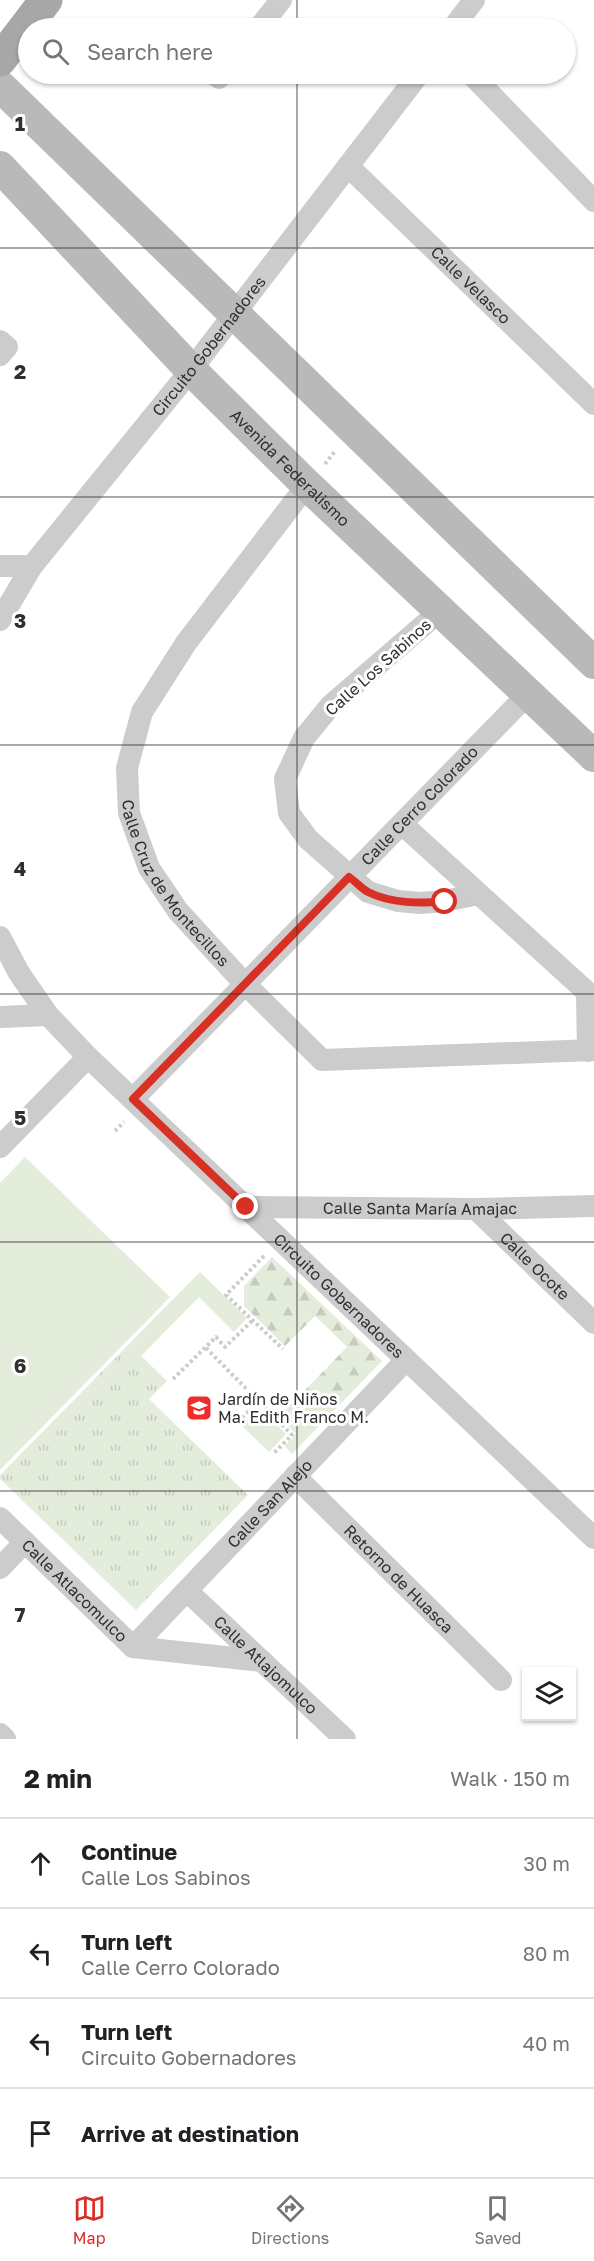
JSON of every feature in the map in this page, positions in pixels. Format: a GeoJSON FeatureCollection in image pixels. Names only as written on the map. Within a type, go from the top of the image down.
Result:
{"type":"FeatureCollection","features":[{"type":"Feature","properties":{"kind":"main road"},"geometry":{"type":"LineString","coordinates":[[32,18],[46,0]]}},
{"type":"Feature","properties":{"kind":"main road"},"geometry":{"type":"LineString","coordinates":[[0,60],[18,37]]}},
{"type":"Feature","properties":{"kind":"main road"},"geometry":{"type":"LineString","coordinates":[[0,86],[594,663]]}},
{"type":"Feature","properties":{"kind":"main road","name":"Avenida Federalismo"},"geometry":{"type":"LineString","coordinates":[[0,167],[191,370],[307,485],[594,756]]}},
{"type":"Feature","properties":{"kind":"street"},"geometry":{"type":"LineString","coordinates":[[267,18],[281,0]]}},
{"type":"Feature","properties":{"kind":"street"},"geometry":{"type":"LineString","coordinates":[[460,18],[474,0]]}},
{"type":"Feature","properties":{"kind":"street","name":"Circuito Gobernadores"},"geometry":{"type":"LineString","coordinates":[[0,620],[33,566],[191,370],[411,84]]}},
{"type":"Feature","properties":{"kind":"street"},"geometry":{"type":"LineString","coordinates":[[481,84],[594,201]]}},
{"type":"Feature","properties":{"kind":"street","name":"Calle Velasco"},"geometry":{"type":"LineString","coordinates":[[348,166],[592,400]]}},
{"type":"Feature","properties":{"kind":"street"},"geometry":{"type":"LineString","coordinates":[[0,341],[7,347],[0,355]]}},
{"type":"Feature","properties":{"kind":"street","name":"Calle Cruz de Montecillos"},"geometry":{"type":"LineString","coordinates":[[307,485],[186,643],[142,712],[127,768],[129,813],[148,868],[178,911],[244,983],[322,1060],[591,1051]]}},
{"type":"Feature","properties":{"kind":"street"},"geometry":{"type":"LineString","coordinates":[[0,566],[33,566]]}},
{"type":"Feature","properties":{"kind":"street","name":"Calle Los Sabinos"},"geometry":{"type":"LineString","coordinates":[[441,611],[331,705],[304,738],[285,779],[289,813],[308,839],[368,892],[398,902],[420,903],[445,902],[478,894]]}},
{"type":"Feature","properties":{"kind":"street","name":"Calle Cerro Colorado"},"geometry":{"type":"LineString","coordinates":[[133,1099],[528,694]]}},
{"type":"Feature","properties":{"kind":"street"},"geometry":{"type":"LineString","coordinates":[[402,824],[587,992],[591,1051]]}},
{"type":"Feature","properties":{"kind":"street","name":"Circuito Gobernadores"},"geometry":{"type":"LineString","coordinates":[[0,937],[20,973],[48,1015],[88,1057],[406,1360],[589,1524]]}},
{"type":"Feature","properties":{"kind":"street"},"geometry":{"type":"LineString","coordinates":[[0,1017],[48,1015]]}},
{"type":"Feature","properties":{"kind":"street"},"geometry":{"type":"LineString","coordinates":[[0,1147],[88,1057]]}},
{"type":"Feature","properties":{"kind":"street","name":"Calle Santa María Amajac"},"geometry":{"type":"LineString","coordinates":[[246,1207],[476,1209],[594,1206]]}},
{"type":"Feature","properties":{"kind":"street","name":"Calle Ocote"},"geometry":{"type":"LineString","coordinates":[[476,1209],[594,1323]]}},
{"type":"Feature","properties":{"kind":"street","name":"Calle San Alejo"},"geometry":{"type":"LineString","coordinates":[[132,1647],[187,1592],[406,1360]]}},
{"type":"Feature","properties":{"kind":"street","name":"Retorno de Huasca"},"geometry":{"type":"LineString","coordinates":[[295,1476],[501,1680]]}},
{"type":"Feature","properties":{"kind":"street","name":"Calle Atlacomulco"},"geometry":{"type":"LineString","coordinates":[[0,1518],[132,1647],[262,1661]]}},
{"type":"Feature","properties":{"kind":"street"},"geometry":{"type":"LineString","coordinates":[[0,1568],[25,1542]]}},
{"type":"Feature","properties":{"kind":"street","name":"Calle Atlajomulco"},"geometry":{"type":"LineString","coordinates":[[187,1592],[345,1739]]}},
{"type":"Feature","properties":{"kind":"street"},"geometry":{"type":"LineString","coordinates":[[0,1734],[5,1739]]}},
{"type":"Feature","properties":{"kind":"path"},"geometry":{"type":"LineString","coordinates":[[307,485],[353,430]]}},
{"type":"Feature","properties":{"kind":"path"},"geometry":{"type":"LineString","coordinates":[[268,1252],[226,1295],[283,1348]]}},
{"type":"Feature","properties":{"kind":"path"},"geometry":{"type":"LineString","coordinates":[[173,1379],[216,1337],[225,1347],[253,1320]]}},
{"type":"Feature","properties":{"kind":"path"},"geometry":{"type":"LineString","coordinates":[[206,1348],[292,1434],[273,1454]]}},
{"type":"Feature","properties":{"kind":"path"},"geometry":{"type":"LineString","coordinates":[[238,1422],[259,1401]]}},
{"type":"Feature","properties":{"kind":"green space"},"geometry":{"type":"Polygon","coordinates":[[[25,1157],[170,1297],[0,1470],[0,1183],[25,1157]]]}},
{"type":"Feature","properties":{"kind":"green space"},"geometry":{"type":"Polygon","coordinates":[[[272,1257],[382,1361],[292,1454],[285,1446],[296,1434],[279,1417],[347,1347],[315,1316],[285,1346],[244,1306],[244,1286],[272,1257]]]}},
{"type":"Feature","properties":{"kind":"green space"},"geometry":{"type":"Polygon","coordinates":[[[200,1272],[247,1318],[234,1332],[199,1297],[141,1356],[129,1344],[200,1272]]]}},
{"type":"Feature","properties":{"kind":"green space"},"geometry":{"type":"Polygon","coordinates":[[[129,1344],[167,1381],[149,1399],[248,1495],[136,1610],[0,1479],[0,1475],[129,1344]]]}},
{"type":"Feature","properties":{"kind":"green space"},"geometry":{"type":"Polygon","coordinates":[[[259,1408],[286,1434],[269,1452],[242,1426],[259,1408]]]}},
{"type":"Feature","properties":{"kind":"place","name":"Jardín de Niños Ma. Edith Franco M."},"geometry":{"type":"Point","coordinates":[199,1408]}},
{"type":"Feature","properties":{"kind":"route"},"geometry":{"type":"LineString","coordinates":[[246,1207],[133,1099],[349,877],[368,892],[398,902],[445,902]]}}]}
